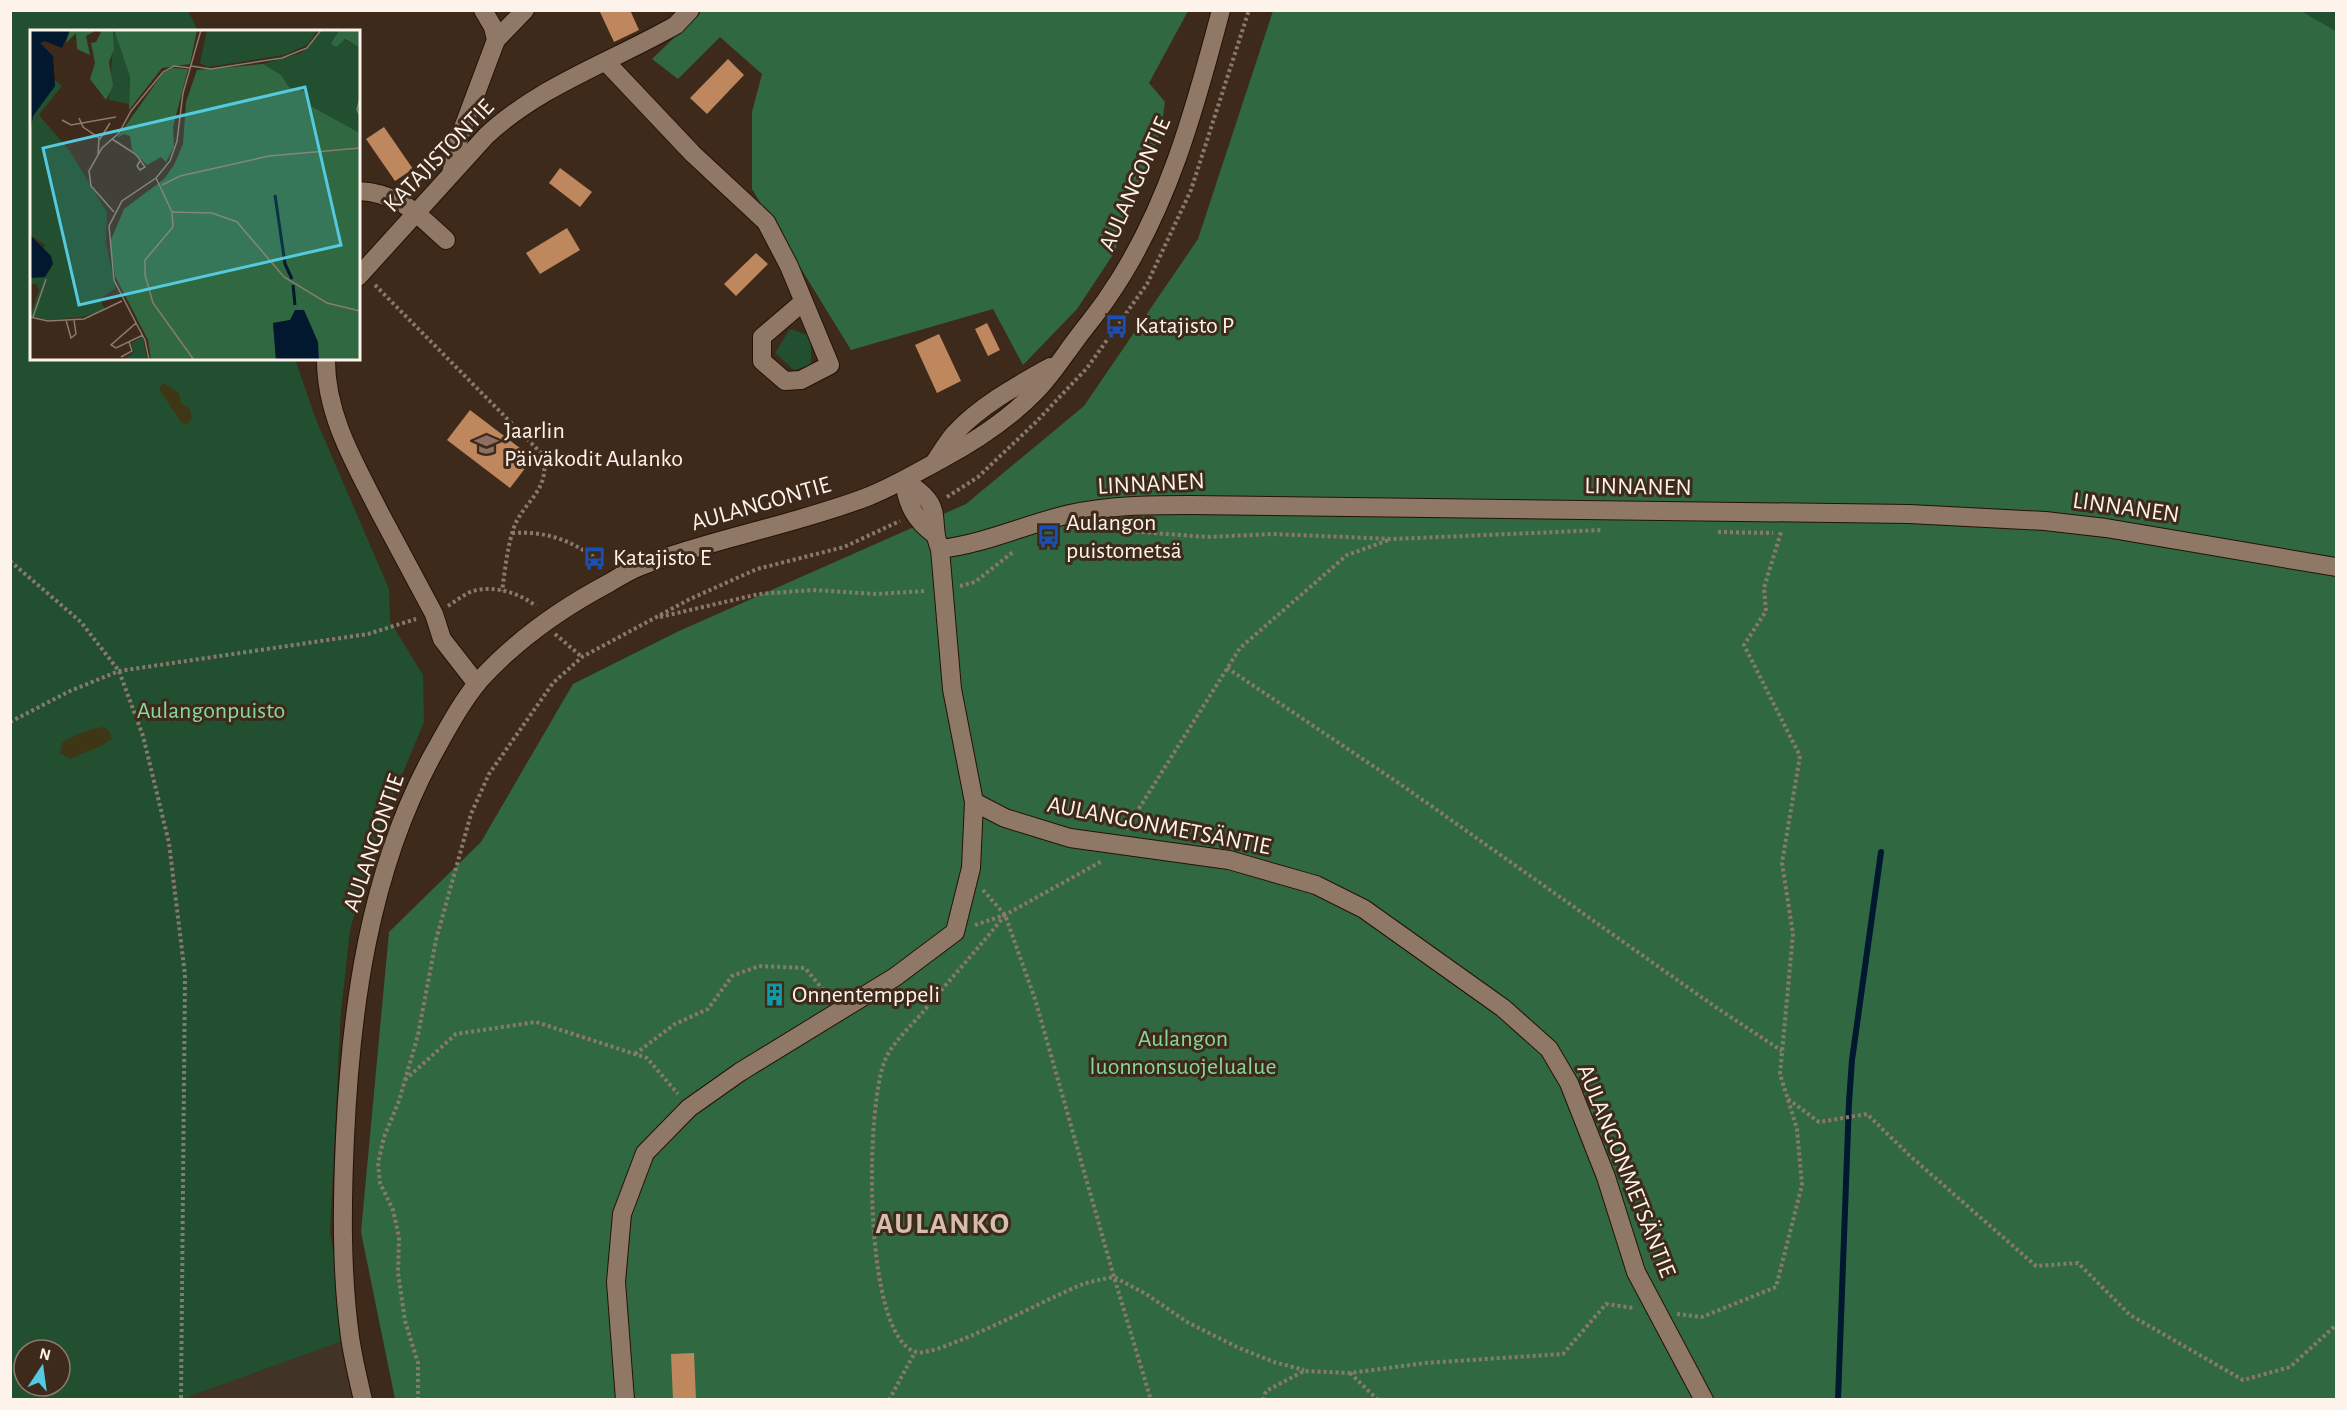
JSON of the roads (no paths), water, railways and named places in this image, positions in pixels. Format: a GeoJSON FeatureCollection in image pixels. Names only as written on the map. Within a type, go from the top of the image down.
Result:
{"type":"FeatureCollection","features":[{"type":"Feature","properties":{"kind":"street"},"geometry":{"type":"LineString","coordinates":[[483,10],[493,27],[496,40]]}},
{"type":"Feature","properties":{"kind":"street"},"geometry":{"type":"LineString","coordinates":[[450,175],[458,141],[496,40],[525,10]]}},
{"type":"Feature","properties":{"kind":"street","name":"KATAJISTONTIE"},"geometry":{"type":"LineString","coordinates":[[360,275],[450,175],[507,116],[538,97],[676,25],[690,10]]}},
{"type":"Feature","properties":{"kind":"street","name":"AULANGONTIE"},"geometry":{"type":"LineString","coordinates":[[363,1400],[350,1337],[344,1262],[342,1191],[355,1006],[375,903],[410,797],[444,734],[477,684],[516,645],[567,605],[637,567],[814,515],[904,481],[934,463],[954,434],[975,415],[1017,386],[1060,361],[1109,296],[1156,209],[1181,146],[1200,88],[1221,10]]}},
{"type":"Feature","properties":{"kind":"street"},"geometry":{"type":"LineString","coordinates":[[606,62],[693,154],[766,222],[789,266],[803,302]]}},
{"type":"Feature","properties":{"kind":"street"},"geometry":{"type":"LineString","coordinates":[[360,191],[372,192],[399,200],[446,240]]}},
{"type":"Feature","properties":{"kind":"street"},"geometry":{"type":"LineString","coordinates":[[326,360],[326,377],[337,424],[345,443],[434,614],[442,639],[477,684]]}},
{"type":"Feature","properties":{"kind":"street"},"geometry":{"type":"LineString","coordinates":[[625,1400],[616,1282],[622,1214],[645,1153],[689,1108],[740,1072],[896,977],[955,932],[969,875],[974,802],[952,689],[944,589],[932,505],[919,491],[904,481]]}},
{"type":"Feature","properties":{"kind":"street","name":"LINNANEN"},"geometry":{"type":"LineString","coordinates":[[937,542],[960,546],[1068,515],[1116,506],[1909,514],[2045,521],[2106,528],[2337,567]]}},
{"type":"Feature","properties":{"kind":"street","name":"AULANGONMETSÄNTIE"},"geometry":{"type":"LineString","coordinates":[[974,802],[1005,818],[1070,838],[1229,861],[1316,885],[1364,909],[1503,1008],[1549,1049],[1569,1083],[1606,1177],[1636,1272],[1704,1400]]}},
{"type":"Feature","properties":{"kind":"waterway"},"geometry":{"type":"LineString","coordinates":[[1838,1400],[1852,1060],[1881,852]]}},
{"type":"Feature","properties":{"kind":"place","name":"Katajisto P"},"geometry":{"type":"Point","coordinates":[1117,326]}},
{"type":"Feature","properties":{"kind":"place","name":"Jaarlin Päiväkodit Aulanko"},"geometry":{"type":"Point","coordinates":[486,445]}},
{"type":"Feature","properties":{"kind":"place","name":"Aulangon puistometsä"},"geometry":{"type":"Point","coordinates":[1048,537]}},
{"type":"Feature","properties":{"kind":"place","name":"Katajisto E"},"geometry":{"type":"Point","coordinates":[595,558]}},
{"type":"Feature","properties":{"kind":"place","name":"Onnentemppeli"},"geometry":{"type":"Point","coordinates":[774,995]}},
{"type":"Feature","properties":{"kind":"district","name":"AULANKO"},"geometry":{"type":"Point","coordinates":[943,1224]}},
{"type":"Feature","properties":{"kind":"park label","name":"Aulangonpuisto"},"geometry":{"type":"Point","coordinates":[211,711]}},
{"type":"Feature","properties":{"kind":"park label","name":"Aulangon luonnonsuojelualue"},"geometry":{"type":"Point","coordinates":[1183,1053]}}]}
